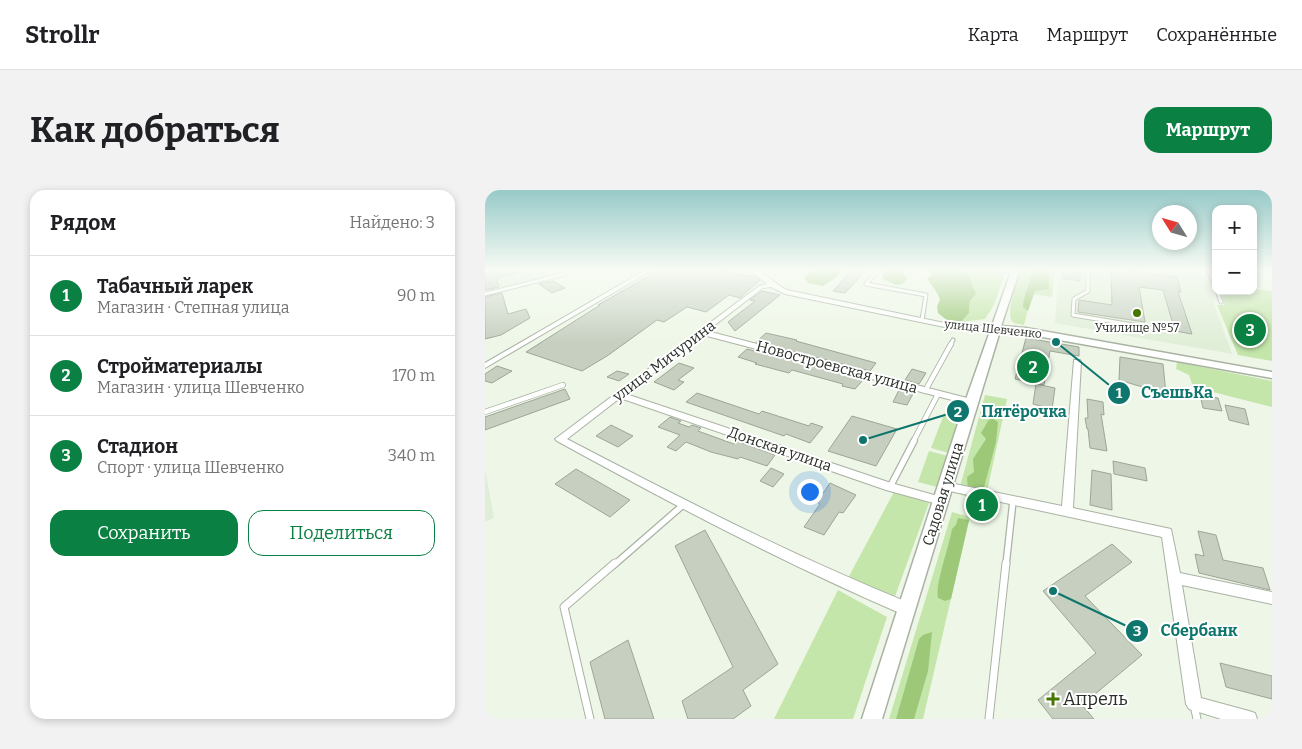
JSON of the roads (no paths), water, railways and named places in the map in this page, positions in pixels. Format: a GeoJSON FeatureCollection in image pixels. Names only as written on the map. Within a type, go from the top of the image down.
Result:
{"type":"FeatureCollection","features":[{"type":"Feature","properties":{"kind":"street"},"geometry":{"type":"LineString","coordinates":[[485,366],[609,294]]}},
{"type":"Feature","properties":{"kind":"street","name":"улица Мичурина"},"geometry":{"type":"LineString","coordinates":[[683,505],[559,439],[752,294]]}},
{"type":"Feature","properties":{"kind":"street","name":"улица Шевченко"},"geometry":{"type":"LineString","coordinates":[[793,294],[954,326],[1026,330],[1272,375]]}},
{"type":"Feature","properties":{"kind":"street","name":"Садовая улица"},"geometry":{"type":"LineString","coordinates":[[872,719],[971,402],[1008,294]]}},
{"type":"Feature","properties":{"kind":"street","name":"Новостроевская улица"},"geometry":{"type":"LineString","coordinates":[[702,332],[971,402]]}},
{"type":"Feature","properties":{"kind":"street"},"geometry":{"type":"LineString","coordinates":[[1067,512],[1077,362]]}},
{"type":"Feature","properties":{"kind":"street","name":"Донская улица"},"geometry":{"type":"LineString","coordinates":[[620,394],[890,487],[941,501]]}},
{"type":"Feature","properties":{"kind":"street"},"geometry":{"type":"LineString","coordinates":[[945,486],[1167,534],[1195,712],[1249,719]]}},
{"type":"Feature","properties":{"kind":"street"},"geometry":{"type":"LineString","coordinates":[[683,505],[839,582],[907,609]]}},
{"type":"Feature","properties":{"kind":"street"},"geometry":{"type":"LineString","coordinates":[[1175,578],[1272,598]]}},
{"type":"Feature","properties":{"kind":"lane"},"geometry":{"type":"LineString","coordinates":[[919,294],[926,295],[922,320]]}},
{"type":"Feature","properties":{"kind":"lane"},"geometry":{"type":"LineString","coordinates":[[1083,294],[1074,299],[1073,315],[1157,329]]}},
{"type":"Feature","properties":{"kind":"lane"},"geometry":{"type":"LineString","coordinates":[[1218,295],[1221,302]]}},
{"type":"Feature","properties":{"kind":"lane"},"geometry":{"type":"LineString","coordinates":[[925,391],[953,340]]}},
{"type":"Feature","properties":{"kind":"lane"},"geometry":{"type":"LineString","coordinates":[[485,412],[563,385]]}},
{"type":"Feature","properties":{"kind":"lane"},"geometry":{"type":"LineString","coordinates":[[890,487],[938,394]]}},
{"type":"Feature","properties":{"kind":"lane"},"geometry":{"type":"LineString","coordinates":[[989,719],[1013,500]]}},
{"type":"Feature","properties":{"kind":"lane"},"geometry":{"type":"LineString","coordinates":[[590,719],[564,607],[683,505]]}},
{"type":"Feature","properties":{"kind":"place","name":"Училище №57"},"geometry":{"type":"Point","coordinates":[1137,313]}},
{"type":"Feature","properties":{"kind":"place","name":"Стадион"},"geometry":{"type":"Point","coordinates":[1250,330]}},
{"type":"Feature","properties":{"kind":"place","name":"СъешьКа"},"geometry":{"type":"Point","coordinates":[1056,342]}},
{"type":"Feature","properties":{"kind":"place","name":"Стройматериалы"},"geometry":{"type":"Point","coordinates":[1033,367]}},
{"type":"Feature","properties":{"kind":"place","name":"Пятёрочка"},"geometry":{"type":"Point","coordinates":[863,440]}},
{"type":"Feature","properties":{"kind":"place","name":"Табачный ларек"},"geometry":{"type":"Point","coordinates":[982,505]}},
{"type":"Feature","properties":{"kind":"place","name":"Сбербанк"},"geometry":{"type":"Point","coordinates":[1053,591]}},
{"type":"Feature","properties":{"kind":"place","name":"Апрель"},"geometry":{"type":"Point","coordinates":[1053,699]}}]}
